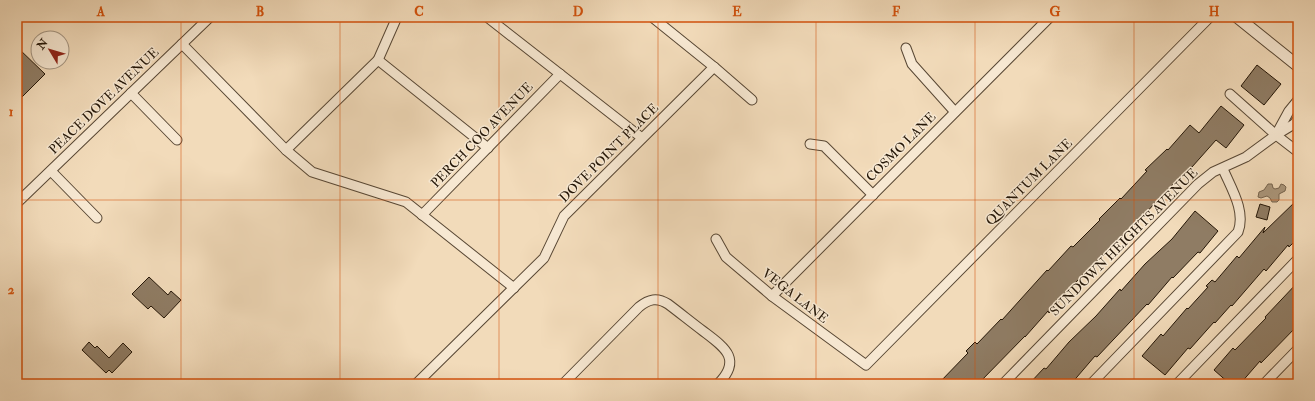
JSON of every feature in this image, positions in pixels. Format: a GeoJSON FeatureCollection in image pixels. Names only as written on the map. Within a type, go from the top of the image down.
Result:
{"type":"FeatureCollection","features":[{"type":"Feature","properties":{"kind":"street","name":"PEACE DOVE AVENUE"},"geometry":{"type":"LineString","coordinates":[[17,203],[210,17]]}},
{"type":"Feature","properties":{"kind":"street"},"geometry":{"type":"LineString","coordinates":[[286,150],[378,60],[397,17]]}},
{"type":"Feature","properties":{"kind":"street"},"geometry":{"type":"LineString","coordinates":[[487,17],[642,138]]}},
{"type":"Feature","properties":{"kind":"street"},"geometry":{"type":"LineString","coordinates":[[652,17],[752,100]]}},
{"type":"Feature","properties":{"kind":"street","name":"COSMO LANE"},"geometry":{"type":"LineString","coordinates":[[772,296],[1050,17]]}},
{"type":"Feature","properties":{"kind":"street","name":"QUANTUM LANE"},"geometry":{"type":"LineString","coordinates":[[866,365],[1210,17]]}},
{"type":"Feature","properties":{"kind":"street"},"geometry":{"type":"LineString","coordinates":[[1236,17],[1298,66]]}},
{"type":"Feature","properties":{"kind":"street"},"geometry":{"type":"LineString","coordinates":[[182,44],[286,150],[312,172],[406,202],[514,288]]}},
{"type":"Feature","properties":{"kind":"street"},"geometry":{"type":"LineString","coordinates":[[906,48],[912,64],[956,112]]}},
{"type":"Feature","properties":{"kind":"street"},"geometry":{"type":"LineString","coordinates":[[378,60],[488,148]]}},
{"type":"Feature","properties":{"kind":"street","name":"DOVE POINT PLACE"},"geometry":{"type":"LineString","coordinates":[[416,384],[544,258],[564,216],[714,67]]}},
{"type":"Feature","properties":{"kind":"street","name":"PERCH COO AVENUE"},"geometry":{"type":"LineString","coordinates":[[422,215],[560,74]]}},
{"type":"Feature","properties":{"kind":"street"},"geometry":{"type":"LineString","coordinates":[[131,93],[177,140]]}},
{"type":"Feature","properties":{"kind":"street"},"geometry":{"type":"LineString","coordinates":[[1230,94],[1268,126],[1276,135],[1298,152]]}},
{"type":"Feature","properties":{"kind":"street","name":"SUNDOWN HEIGHTS AVENUE"},"geometry":{"type":"LineString","coordinates":[[1276,135],[1289,111],[1298,100]]}},
{"type":"Feature","properties":{"kind":"street","name":"SUNDOWN HEIGHTS AVENUE"},"geometry":{"type":"LineString","coordinates":[[1003,384],[1198,184],[1213,172],[1246,157],[1294,124],[1298,119]]}},
{"type":"Feature","properties":{"kind":"street"},"geometry":{"type":"LineString","coordinates":[[810,144],[824,146],[873,195]]}},
{"type":"Feature","properties":{"kind":"street"},"geometry":{"type":"LineString","coordinates":[[1091,384],[1238,232],[1240,225],[1240,211],[1223,168]]}},
{"type":"Feature","properties":{"kind":"street"},"geometry":{"type":"LineString","coordinates":[[51,171],[97,218]]}},
{"type":"Feature","properties":{"kind":"street","name":"VEGA LANE"},"geometry":{"type":"LineString","coordinates":[[716,239],[726,257],[772,296],[866,365]]}},
{"type":"Feature","properties":{"kind":"street"},"geometry":{"type":"LineString","coordinates":[[1176,384],[1298,259]]}},
{"type":"Feature","properties":{"kind":"street"},"geometry":{"type":"LineString","coordinates":[[563,384],[639,307],[651,299],[662,300],[668,304],[726,350],[730,362],[727,374],[718,384]]}},
{"type":"Feature","properties":{"kind":"street"},"geometry":{"type":"LineString","coordinates":[[1264,384],[1298,349]]}},
{"type":"Feature","properties":{"kind":"shaded area"},"geometry":{"type":"Polygon","coordinates":[[[1268,184],[1272,184],[1273,188],[1275,189],[1279,188],[1281,184],[1286,187],[1285,191],[1279,194],[1279,200],[1277,202],[1272,202],[1267,196],[1261,198],[1258,197],[1259,192],[1264,190],[1268,184]]]}},
{"type":"Feature","properties":{"kind":"building"},"geometry":{"type":"Polygon","coordinates":[[[17,47],[30,60],[30,70],[41,70],[45,74],[17,102],[17,47]]]}},
{"type":"Feature","properties":{"kind":"building"},"geometry":{"type":"Polygon","coordinates":[[[1257,65],[1281,84],[1264,105],[1241,86],[1257,65]]]}},
{"type":"Feature","properties":{"kind":"building"},"geometry":{"type":"Polygon","coordinates":[[[1221,106],[1244,125],[1226,148],[1216,140],[1192,167],[1166,191],[1144,215],[1071,287],[1049,313],[1048,311],[1025,337],[978,384],[938,384],[968,353],[966,351],[975,342],[977,344],[1001,319],[1002,320],[1047,270],[1048,271],[1071,246],[1073,247],[1120,198],[1121,199],[1147,171],[1145,170],[1167,149],[1168,150],[1190,125],[1199,133],[1221,106]]]}},
{"type":"Feature","properties":{"kind":"building"},"geometry":{"type":"Polygon","coordinates":[[[1298,199],[1298,238],[1289,247],[1288,245],[1266,271],[1264,269],[1232,306],[1231,305],[1215,323],[1214,322],[1190,349],[1188,348],[1165,375],[1142,356],[1161,334],[1163,336],[1187,308],[1188,309],[1208,287],[1206,286],[1212,280],[1215,282],[1237,256],[1239,258],[1265,227],[1263,233],[1298,199]]]}},
{"type":"Feature","properties":{"kind":"building"},"geometry":{"type":"Polygon","coordinates":[[[1260,204],[1270,207],[1267,220],[1256,217],[1260,204]]]}},
{"type":"Feature","properties":{"kind":"building"},"geometry":{"type":"Polygon","coordinates":[[[1195,211],[1218,231],[1200,253],[1198,252],[1173,278],[1172,277],[1148,305],[1147,304],[1097,357],[1095,356],[1071,384],[1029,384],[1044,368],[1046,369],[1069,342],[1096,316],[1120,289],[1121,291],[1145,264],[1172,239],[1195,211]]]}},
{"type":"Feature","properties":{"kind":"building"},"geometry":{"type":"Polygon","coordinates":[[[149,277],[168,295],[171,291],[181,300],[164,318],[151,306],[148,309],[132,294],[149,277]]]}},
{"type":"Feature","properties":{"kind":"building"},"geometry":{"type":"Polygon","coordinates":[[[1298,282],[1298,325],[1261,363],[1260,361],[1240,384],[1230,384],[1214,370],[1233,348],[1235,350],[1266,318],[1265,317],[1298,282]]]}},
{"type":"Feature","properties":{"kind":"building"},"geometry":{"type":"Polygon","coordinates":[[[89,342],[95,348],[97,346],[109,358],[123,343],[132,352],[112,373],[109,370],[106,373],[82,350],[89,342]]]}}]}
